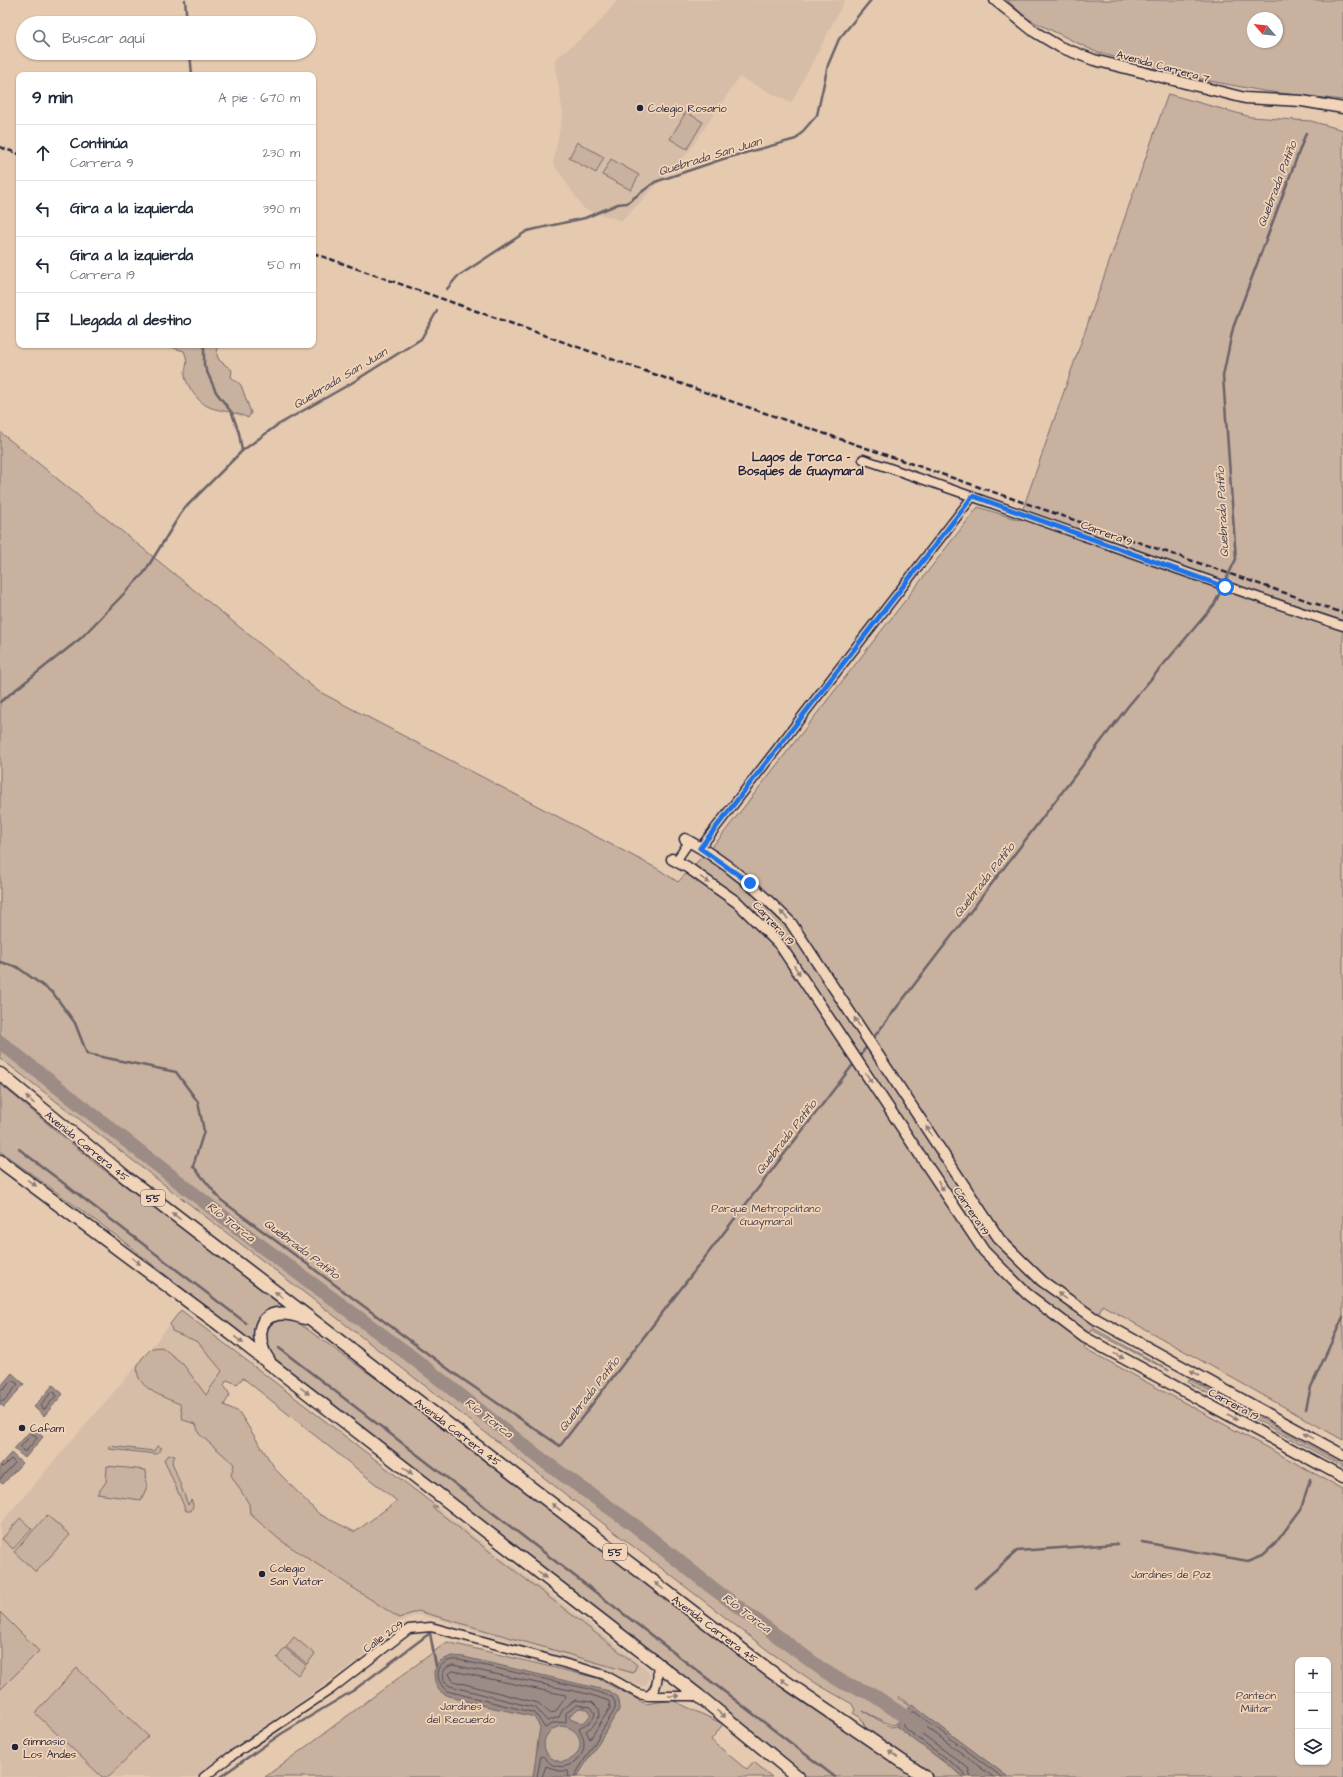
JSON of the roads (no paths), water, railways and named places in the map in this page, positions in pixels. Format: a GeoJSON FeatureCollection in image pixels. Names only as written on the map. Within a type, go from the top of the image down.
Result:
{"type":"FeatureCollection","features":[{"type":"Feature","properties":{"kind":"highway","name":"Avenida Carrera 45"},"geometry":{"type":"LineString","coordinates":[[0,1074],[127,1178],[770,1671],[925,1777]]}},
{"type":"Feature","properties":{"kind":"highway"},"geometry":{"type":"LineString","coordinates":[[0,1161],[169,1286],[699,1696],[798,1777]]}},
{"type":"Feature","properties":{"kind":"highway"},"geometry":{"type":"LineString","coordinates":[[274,1368],[261,1347],[259,1337],[261,1327],[272,1316],[277,1314],[285,1313],[310,1319]]}},
{"type":"Feature","properties":{"kind":"main road","name":"Avenida Carrera 7"},"geometry":{"type":"LineString","coordinates":[[995,0],[1035,32],[1060,47],[1094,60],[1245,98],[1302,101],[1343,108]]}},
{"type":"Feature","properties":{"kind":"main road","name":"Carrera 19"},"geometry":{"type":"LineString","coordinates":[[687,840],[750,883],[791,923],[1000,1240],[1042,1281],[1094,1318],[1343,1455]]}},
{"type":"Feature","properties":{"kind":"main road","name":"Carrera 19"},"geometry":{"type":"LineString","coordinates":[[674,860],[738,903],[780,945],[984,1251],[1027,1294],[1084,1337],[1343,1477]]}},
{"type":"Feature","properties":{"kind":"street","name":"Carrera 9"},"geometry":{"type":"LineString","coordinates":[[863,459],[973,496],[1218,585],[1343,626]]}},
{"type":"Feature","properties":{"kind":"street"},"geometry":{"type":"LineString","coordinates":[[700,848],[973,496]]}},
{"type":"Feature","properties":{"kind":"street"},"geometry":{"type":"LineString","coordinates":[[674,860],[687,840]]}},
{"type":"Feature","properties":{"kind":"street","name":"Calle 209"},"geometry":{"type":"LineString","coordinates":[[204,1777],[230,1757],[330,1690],[397,1637],[409,1629],[419,1626],[431,1626],[605,1675],[639,1694],[648,1696],[699,1696]]}},
{"type":"Feature","properties":{"kind":"street"},"geometry":{"type":"LineString","coordinates":[[648,1696],[654,1691],[656,1684],[657,1664]]}},
{"type":"Feature","properties":{"kind":"water"},"geometry":{"type":"Polygon","coordinates":[[[12,1373],[24,1384],[4,1407],[0,1404],[0,1387],[12,1373]]]}},
{"type":"Feature","properties":{"kind":"water"},"geometry":{"type":"Polygon","coordinates":[[[53,1385],[63,1394],[44,1416],[34,1407],[53,1385]]]}},
{"type":"Feature","properties":{"kind":"water"},"geometry":{"type":"Polygon","coordinates":[[[33,1428],[43,1437],[25,1458],[14,1449],[33,1428]]]}},
{"type":"Feature","properties":{"kind":"water"},"geometry":{"type":"Polygon","coordinates":[[[11,1453],[22,1463],[3,1484],[0,1482],[0,1465],[11,1453]]]}},
{"type":"Feature","properties":{"kind":"water"},"geometry":{"type":"Polygon","coordinates":[[[452,1656],[464,1657],[609,1691],[618,1697],[619,1710],[577,1777],[533,1777],[540,1727],[534,1717],[457,1699],[440,1691],[435,1682],[434,1671],[440,1661],[452,1656]],[[579,1708],[569,1716],[570,1719],[580,1723],[586,1721],[591,1714],[588,1709],[579,1708]],[[561,1726],[548,1733],[544,1744],[548,1755],[561,1762],[569,1760],[575,1756],[579,1750],[580,1744],[579,1738],[575,1732],[569,1728],[561,1726]]]}},
{"type":"Feature","properties":{"kind":"water"},"geometry":{"type":"Polygon","coordinates":[[[912,1705],[1008,1777],[964,1777],[896,1726],[912,1705]]]}},
{"type":"Feature","properties":{"kind":"waterway","name":"Quebrada San Juan"},"geometry":{"type":"LineString","coordinates":[[185,0],[186,16]]}},
{"type":"Feature","properties":{"kind":"waterway","name":"Quebrada San Juan"},"geometry":{"type":"LineString","coordinates":[[447,289],[457,277],[527,231],[585,218],[618,204],[627,203],[655,182],[723,159],[796,139],[817,115],[828,65],[839,39],[871,0]]}},
{"type":"Feature","properties":{"kind":"waterway","name":"Quebrada San Juan"},"geometry":{"type":"LineString","coordinates":[[191,60],[192,72]]}},
{"type":"Feature","properties":{"kind":"waterway","name":"Quebrada Patiño"},"geometry":{"type":"LineString","coordinates":[[871,1041],[1129,705],[1214,605],[1236,559],[1223,376],[1233,328],[1306,133]]}},
{"type":"Feature","properties":{"kind":"waterway","name":"Quebrada San Juan"},"geometry":{"type":"LineString","coordinates":[[0,702],[81,638],[144,573],[183,510],[242,451],[276,426],[350,384],[421,339],[437,311]]}},
{"type":"Feature","properties":{"kind":"waterway","name":"Quebrada San Juan"},"geometry":{"type":"LineString","coordinates":[[204,348],[204,365],[216,392],[232,413],[239,433],[242,451]]}},
{"type":"Feature","properties":{"kind":"waterway","name":"Quebrada Patiño"},"geometry":{"type":"LineString","coordinates":[[0,962],[17,967],[53,993],[75,1023],[87,1054],[176,1072],[198,1102],[204,1131],[193,1166],[221,1200],[455,1374],[560,1446],[855,1062]]}},
{"type":"Feature","properties":{"kind":"waterway","name":"Río Torca"},"geometry":{"type":"LineString","coordinates":[[0,1042],[257,1243],[408,1354],[545,1462],[634,1525],[710,1586],[823,1670],[844,1683],[872,1694],[920,1727]]}},
{"type":"Feature","properties":{"kind":"waterway","name":"Quebrada Patiño"},"geometry":{"type":"LineString","coordinates":[[858,1058],[868,1045]]}},
{"type":"Feature","properties":{"kind":"waterway"},"geometry":{"type":"LineString","coordinates":[[19,1149],[246,1323]]}},
{"type":"Feature","properties":{"kind":"waterway"},"geometry":{"type":"LineString","coordinates":[[1306,1409],[1311,1387],[1343,1317]]}},
{"type":"Feature","properties":{"kind":"waterway"},"geometry":{"type":"LineString","coordinates":[[279,1348],[835,1777]]}},
{"type":"Feature","properties":{"kind":"waterway"},"geometry":{"type":"LineString","coordinates":[[1142,1542],[1248,1561],[1263,1555],[1275,1544],[1301,1509],[1310,1479]]}},
{"type":"Feature","properties":{"kind":"waterway"},"geometry":{"type":"LineString","coordinates":[[975,1588],[1017,1551],[1117,1544]]}},
{"type":"Feature","properties":{"kind":"waterway"},"geometry":{"type":"LineString","coordinates":[[220,1777],[281,1734],[354,1690],[430,1633],[436,1666]]}},
{"type":"Feature","properties":{"kind":"railway"},"geometry":{"type":"LineString","coordinates":[[0,147],[16,153]]}},
{"type":"Feature","properties":{"kind":"railway"},"geometry":{"type":"LineString","coordinates":[[316,254],[710,394],[1343,613]]}},
{"type":"Feature","properties":{"kind":"place","name":"Colegio Rosario"},"geometry":{"type":"Point","coordinates":[640,108]}},
{"type":"Feature","properties":{"kind":"place","name":"Cafam"},"geometry":{"type":"Point","coordinates":[22,1428]}},
{"type":"Feature","properties":{"kind":"place","name":"Colegio San Viator"},"geometry":{"type":"Point","coordinates":[262,1574]}},
{"type":"Feature","properties":{"kind":"place","name":"Gimnasio Los Andes"},"geometry":{"type":"Point","coordinates":[15,1747]}},
{"type":"Feature","properties":{"kind":"district","name":"Lagos de Torca - Bosques de Guaymaral"},"geometry":{"type":"Point","coordinates":[801,464]}},
{"type":"Feature","properties":{"kind":"park label","name":"Parque Metropolitano Guaymaral"},"geometry":{"type":"Point","coordinates":[766,1214]}},
{"type":"Feature","properties":{"kind":"park label","name":"Jardines de Paz"},"geometry":{"type":"Point","coordinates":[1171,1574]}},
{"type":"Feature","properties":{"kind":"park label","name":"Panteón Militar"},"geometry":{"type":"Point","coordinates":[1256,1701]}},
{"type":"Feature","properties":{"kind":"park label","name":"Jardines del Recuerdo"},"geometry":{"type":"Point","coordinates":[461,1712]}}]}
